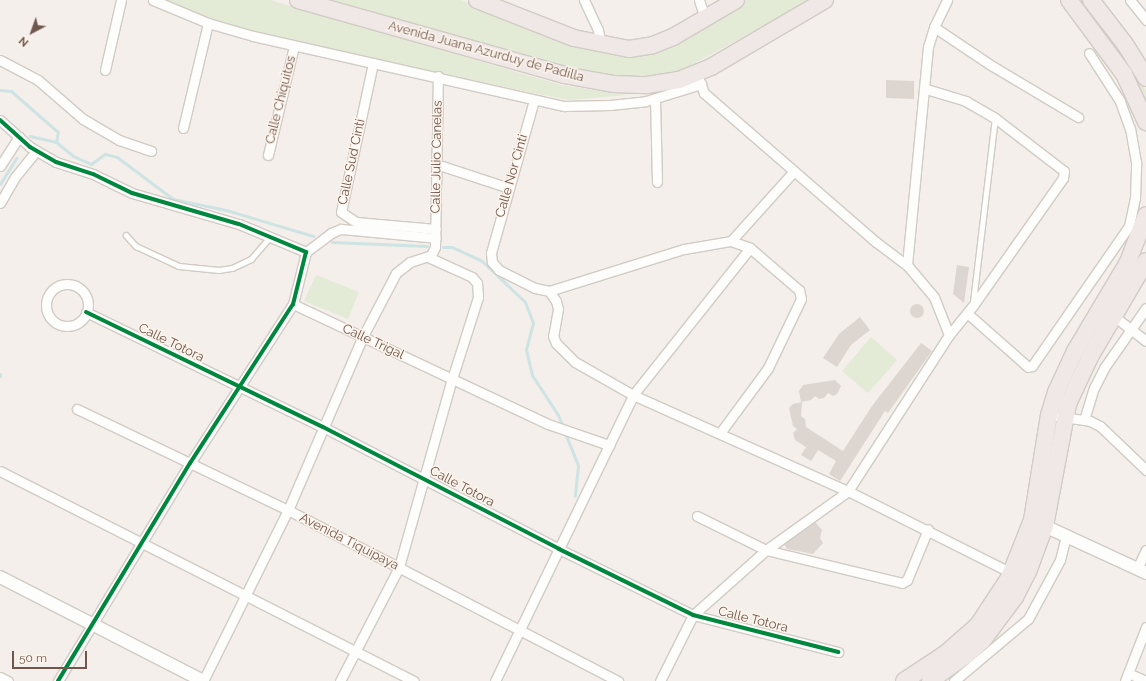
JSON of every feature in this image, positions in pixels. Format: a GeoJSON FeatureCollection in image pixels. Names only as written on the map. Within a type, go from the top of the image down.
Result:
{"type":"FeatureCollection","features":[{"type":"Feature","properties":{"kind":"highway","name":"Avenida Juana Azurduy de Padilla"},"geometry":{"type":"LineString","coordinates":[[298,0],[564,75],[614,84],[647,85],[679,80],[698,79],[711,67],[825,0]]}},
{"type":"Feature","properties":{"kind":"highway"},"geometry":{"type":"LineString","coordinates":[[477,0],[574,38],[629,49],[653,45],[705,18],[732,1]]}},
{"type":"Feature","properties":{"kind":"highway"},"geometry":{"type":"LineString","coordinates":[[1069,0],[1124,74],[1146,122]]}},
{"type":"Feature","properties":{"kind":"highway"},"geometry":{"type":"LineString","coordinates":[[1091,0],[1125,44],[1146,78]]}},
{"type":"Feature","properties":{"kind":"highway"},"geometry":{"type":"LineString","coordinates":[[930,681],[968,654],[999,620],[1028,572],[1039,523],[1057,416],[1074,387],[1108,312],[1146,215]]}},
{"type":"Feature","properties":{"kind":"highway"},"geometry":{"type":"LineString","coordinates":[[1108,312],[1146,261]]}},
{"type":"Feature","properties":{"kind":"highway"},"geometry":{"type":"LineString","coordinates":[[904,681],[945,654],[978,624],[996,602],[1039,523]]}},
{"type":"Feature","properties":{"kind":"street"},"geometry":{"type":"LineString","coordinates":[[105,70],[121,0]]}},
{"type":"Feature","properties":{"kind":"street"},"geometry":{"type":"LineString","coordinates":[[152,0],[208,23],[294,46],[438,76],[564,106],[610,105],[655,98],[698,79],[704,93],[876,242],[907,265],[934,297],[949,336]]}},
{"type":"Feature","properties":{"kind":"street"},"geometry":{"type":"LineString","coordinates":[[584,0],[598,30],[601,44]]}},
{"type":"Feature","properties":{"kind":"street"},"geometry":{"type":"LineString","coordinates":[[699,0],[705,18]]}},
{"type":"Feature","properties":{"kind":"street"},"geometry":{"type":"LineString","coordinates":[[907,265],[926,89],[928,47],[934,27],[947,0]]}},
{"type":"Feature","properties":{"kind":"street"},"geometry":{"type":"LineString","coordinates":[[1130,0],[1146,20]]}},
{"type":"Feature","properties":{"kind":"street"},"geometry":{"type":"LineString","coordinates":[[183,128],[208,23]]}},
{"type":"Feature","properties":{"kind":"street"},"geometry":{"type":"LineString","coordinates":[[934,27],[989,64],[1078,117]]}},
{"type":"Feature","properties":{"kind":"street","name":"Calle Chiquitos"},"geometry":{"type":"LineString","coordinates":[[268,155],[294,46]]}},
{"type":"Feature","properties":{"kind":"street"},"geometry":{"type":"LineString","coordinates":[[970,310],[1028,367],[1032,366],[1129,226],[1135,198],[1136,162],[1130,129],[1120,101],[1089,52]]}},
{"type":"Feature","properties":{"kind":"street"},"geometry":{"type":"LineString","coordinates":[[0,60],[38,80],[83,119],[119,140],[151,151]]}},
{"type":"Feature","properties":{"kind":"street","name":"Calle Sud Cinti"},"geometry":{"type":"LineString","coordinates":[[372,63],[341,212],[356,222],[436,233]]}},
{"type":"Feature","properties":{"kind":"street","name":"Calle Julio Canelas"},"geometry":{"type":"LineString","coordinates":[[436,233],[438,76]]}},
{"type":"Feature","properties":{"kind":"street"},"geometry":{"type":"LineString","coordinates":[[660,681],[693,615],[766,550],[848,491],[949,336],[970,310],[1063,178],[1064,171],[995,118],[966,102],[926,89]]}},
{"type":"Feature","properties":{"kind":"street"},"geometry":{"type":"LineString","coordinates":[[655,98],[657,182]]}},
{"type":"Feature","properties":{"kind":"street","name":"Calle Nor Cinti"},"geometry":{"type":"LineString","coordinates":[[534,100],[491,253],[492,262],[500,270],[535,288],[549,291]]}},
{"type":"Feature","properties":{"kind":"street"},"geometry":{"type":"LineString","coordinates":[[0,120],[36,151],[56,162],[93,174],[132,193],[208,214],[306,252]]}},
{"type":"Feature","properties":{"kind":"street"},"geometry":{"type":"LineString","coordinates":[[0,166],[19,137]]}},
{"type":"Feature","properties":{"kind":"street"},"geometry":{"type":"LineString","coordinates":[[0,203],[15,177],[36,151]]}},
{"type":"Feature","properties":{"kind":"street"},"geometry":{"type":"LineString","coordinates":[[436,164],[509,188]]}},
{"type":"Feature","properties":{"kind":"street"},"geometry":{"type":"LineString","coordinates":[[731,241],[794,171]]}},
{"type":"Feature","properties":{"kind":"street"},"geometry":{"type":"LineString","coordinates":[[0,577],[93,624],[203,681],[288,510],[362,338],[396,273],[410,262],[428,256],[435,247],[436,233],[341,229],[331,233],[306,252],[293,304],[190,463],[143,542],[93,624],[58,681]]}},
{"type":"Feature","properties":{"kind":"street"},"geometry":{"type":"LineString","coordinates":[[720,433],[768,368],[801,299],[799,290],[750,248],[731,241],[684,249],[549,291],[556,301],[558,309],[553,336],[556,343],[575,362],[633,395],[848,491],[928,529],[1012,573]]}},
{"type":"Feature","properties":{"kind":"street"},"geometry":{"type":"LineString","coordinates":[[495,681],[633,395],[750,248]]}},
{"type":"Feature","properties":{"kind":"street"},"geometry":{"type":"LineString","coordinates":[[340,681],[399,567],[452,379],[478,297],[477,283],[472,277],[428,256]]}},
{"type":"Feature","properties":{"kind":"street"},"geometry":{"type":"LineString","coordinates":[[64,284],[77,287],[86,297],[86,312],[84,317],[73,326],[59,325],[53,322],[46,310],[48,296],[52,291],[64,284]]}},
{"type":"Feature","properties":{"kind":"street","name":"Calle Trigal"},"geometry":{"type":"LineString","coordinates":[[293,304],[362,338],[548,424],[609,445]]}},
{"type":"Feature","properties":{"kind":"street"},"geometry":{"type":"LineString","coordinates":[[1084,420],[1094,388],[1104,368],[1146,308]]}},
{"type":"Feature","properties":{"kind":"street","name":"Calle Totora"},"geometry":{"type":"LineString","coordinates":[[86,312],[323,427],[425,478],[559,550],[693,615],[838,652]]}},
{"type":"Feature","properties":{"kind":"street"},"geometry":{"type":"LineString","coordinates":[[1108,312],[1146,341]]}},
{"type":"Feature","properties":{"kind":"street","name":"Avenida Tiquipaya"},"geometry":{"type":"LineString","coordinates":[[77,409],[288,510],[618,681]]}},
{"type":"Feature","properties":{"kind":"street"},"geometry":{"type":"LineString","coordinates":[[1057,416],[1084,420],[1100,426],[1146,470]]}},
{"type":"Feature","properties":{"kind":"street"},"geometry":{"type":"LineString","coordinates":[[0,471],[143,542],[414,681]]}},
{"type":"Feature","properties":{"kind":"street"},"geometry":{"type":"LineString","coordinates":[[697,516],[766,550],[902,583],[907,580],[928,529]]}},
{"type":"Feature","properties":{"kind":"street"},"geometry":{"type":"LineString","coordinates":[[1039,523],[1142,571],[1146,550]]}},
{"type":"Feature","properties":{"kind":"street"},"geometry":{"type":"LineString","coordinates":[[954,681],[1028,619],[1060,560],[1066,536]]}},
{"type":"Feature","properties":{"kind":"street"},"geometry":{"type":"LineString","coordinates":[[1146,627],[1126,677],[1146,681]]}},
{"type":"Feature","properties":{"kind":"street"},"geometry":{"type":"LineString","coordinates":[[0,677],[8,681]]}},
{"type":"Feature","properties":{"kind":"lane"},"geometry":{"type":"LineString","coordinates":[[970,310],[995,118]]}},
{"type":"Feature","properties":{"kind":"lane"},"geometry":{"type":"LineString","coordinates":[[126,235],[136,246],[179,266],[219,270],[232,268],[250,259],[270,237]]}},
{"type":"Feature","properties":{"kind":"green space"},"geometry":{"type":"Polygon","coordinates":[[[159,0],[270,0],[561,85],[627,95],[570,100],[538,94],[262,34],[223,24],[159,0]]]}},
{"type":"Feature","properties":{"kind":"green space"},"geometry":{"type":"Polygon","coordinates":[[[322,0],[461,0],[588,48],[684,37],[746,0],[810,0],[684,69],[657,76],[630,76],[593,73],[548,63],[322,0]]]}},
{"type":"Feature","properties":{"kind":"green space"},"geometry":{"type":"Polygon","coordinates":[[[1078,0],[1084,0],[1134,68],[1146,91],[1146,102],[1131,71],[1078,0]]]}},
{"type":"Feature","properties":{"kind":"green space"},"geometry":{"type":"Polygon","coordinates":[[[316,275],[359,292],[348,319],[304,301],[316,275]]]}},
{"type":"Feature","properties":{"kind":"green space"},"geometry":{"type":"Polygon","coordinates":[[[871,337],[897,360],[868,393],[842,371],[871,337]]]}},
{"type":"Feature","properties":{"kind":"building"},"geometry":{"type":"Polygon","coordinates":[[[886,80],[914,81],[914,99],[886,98],[886,80]]]}},
{"type":"Feature","properties":{"kind":"building"},"geometry":{"type":"Polygon","coordinates":[[[957,265],[969,267],[964,303],[953,294],[957,265]]]}},
{"type":"Feature","properties":{"kind":"building"},"geometry":{"type":"Polygon","coordinates":[[[917,304],[922,306],[924,311],[922,316],[917,318],[912,316],[910,311],[912,306],[917,304]]]}},
{"type":"Feature","properties":{"kind":"building"},"geometry":{"type":"Polygon","coordinates":[[[860,317],[870,330],[851,345],[837,367],[823,358],[839,334],[860,317]]]}},
{"type":"Feature","properties":{"kind":"building"},"geometry":{"type":"Polygon","coordinates":[[[921,343],[932,351],[888,413],[885,411],[840,481],[829,474],[836,461],[818,450],[811,461],[801,455],[806,447],[795,440],[793,433],[797,429],[793,426],[789,408],[793,404],[802,402],[801,416],[805,419],[806,427],[843,451],[872,406],[921,343]]]}},
{"type":"Feature","properties":{"kind":"building"},"geometry":{"type":"Polygon","coordinates":[[[835,380],[841,386],[837,394],[833,396],[828,393],[824,398],[819,399],[815,396],[811,400],[801,402],[799,391],[803,385],[835,380]]]}},
{"type":"Feature","properties":{"kind":"building"},"geometry":{"type":"Polygon","coordinates":[[[815,522],[822,530],[820,538],[823,543],[813,554],[787,549],[784,544],[815,522]]]}},
{"type":"Feature","properties":{"kind":"waterway"},"geometry":{"type":"LineString","coordinates":[[0,90],[11,91],[58,132],[56,142],[73,156],[91,164],[105,154],[117,157],[173,199],[226,210],[313,236]]}},
{"type":"Feature","properties":{"kind":"waterway"},"geometry":{"type":"LineString","coordinates":[[30,136],[56,142]]}},
{"type":"Feature","properties":{"kind":"waterway"},"geometry":{"type":"LineString","coordinates":[[0,184],[16,158]]}},
{"type":"Feature","properties":{"kind":"waterway"},"geometry":{"type":"LineString","coordinates":[[332,242],[427,246]]}},
{"type":"Feature","properties":{"kind":"waterway"},"geometry":{"type":"LineString","coordinates":[[443,247],[452,247],[482,261],[525,302],[533,323],[526,349],[532,375],[558,415],[563,427]]}},
{"type":"Feature","properties":{"kind":"waterway"},"geometry":{"type":"LineString","coordinates":[[565,433],[578,466],[575,496]]}},
{"type":"Feature","properties":{"kind":"cycle path"},"geometry":{"type":"LineString","coordinates":[[0,120],[30,147],[56,162],[93,174],[132,193],[239,224],[306,252],[293,304],[190,463],[58,681]]}},
{"type":"Feature","properties":{"kind":"cycle path"},"geometry":{"type":"LineString","coordinates":[[86,312],[323,427],[559,549],[693,615],[838,652]]}}]}
